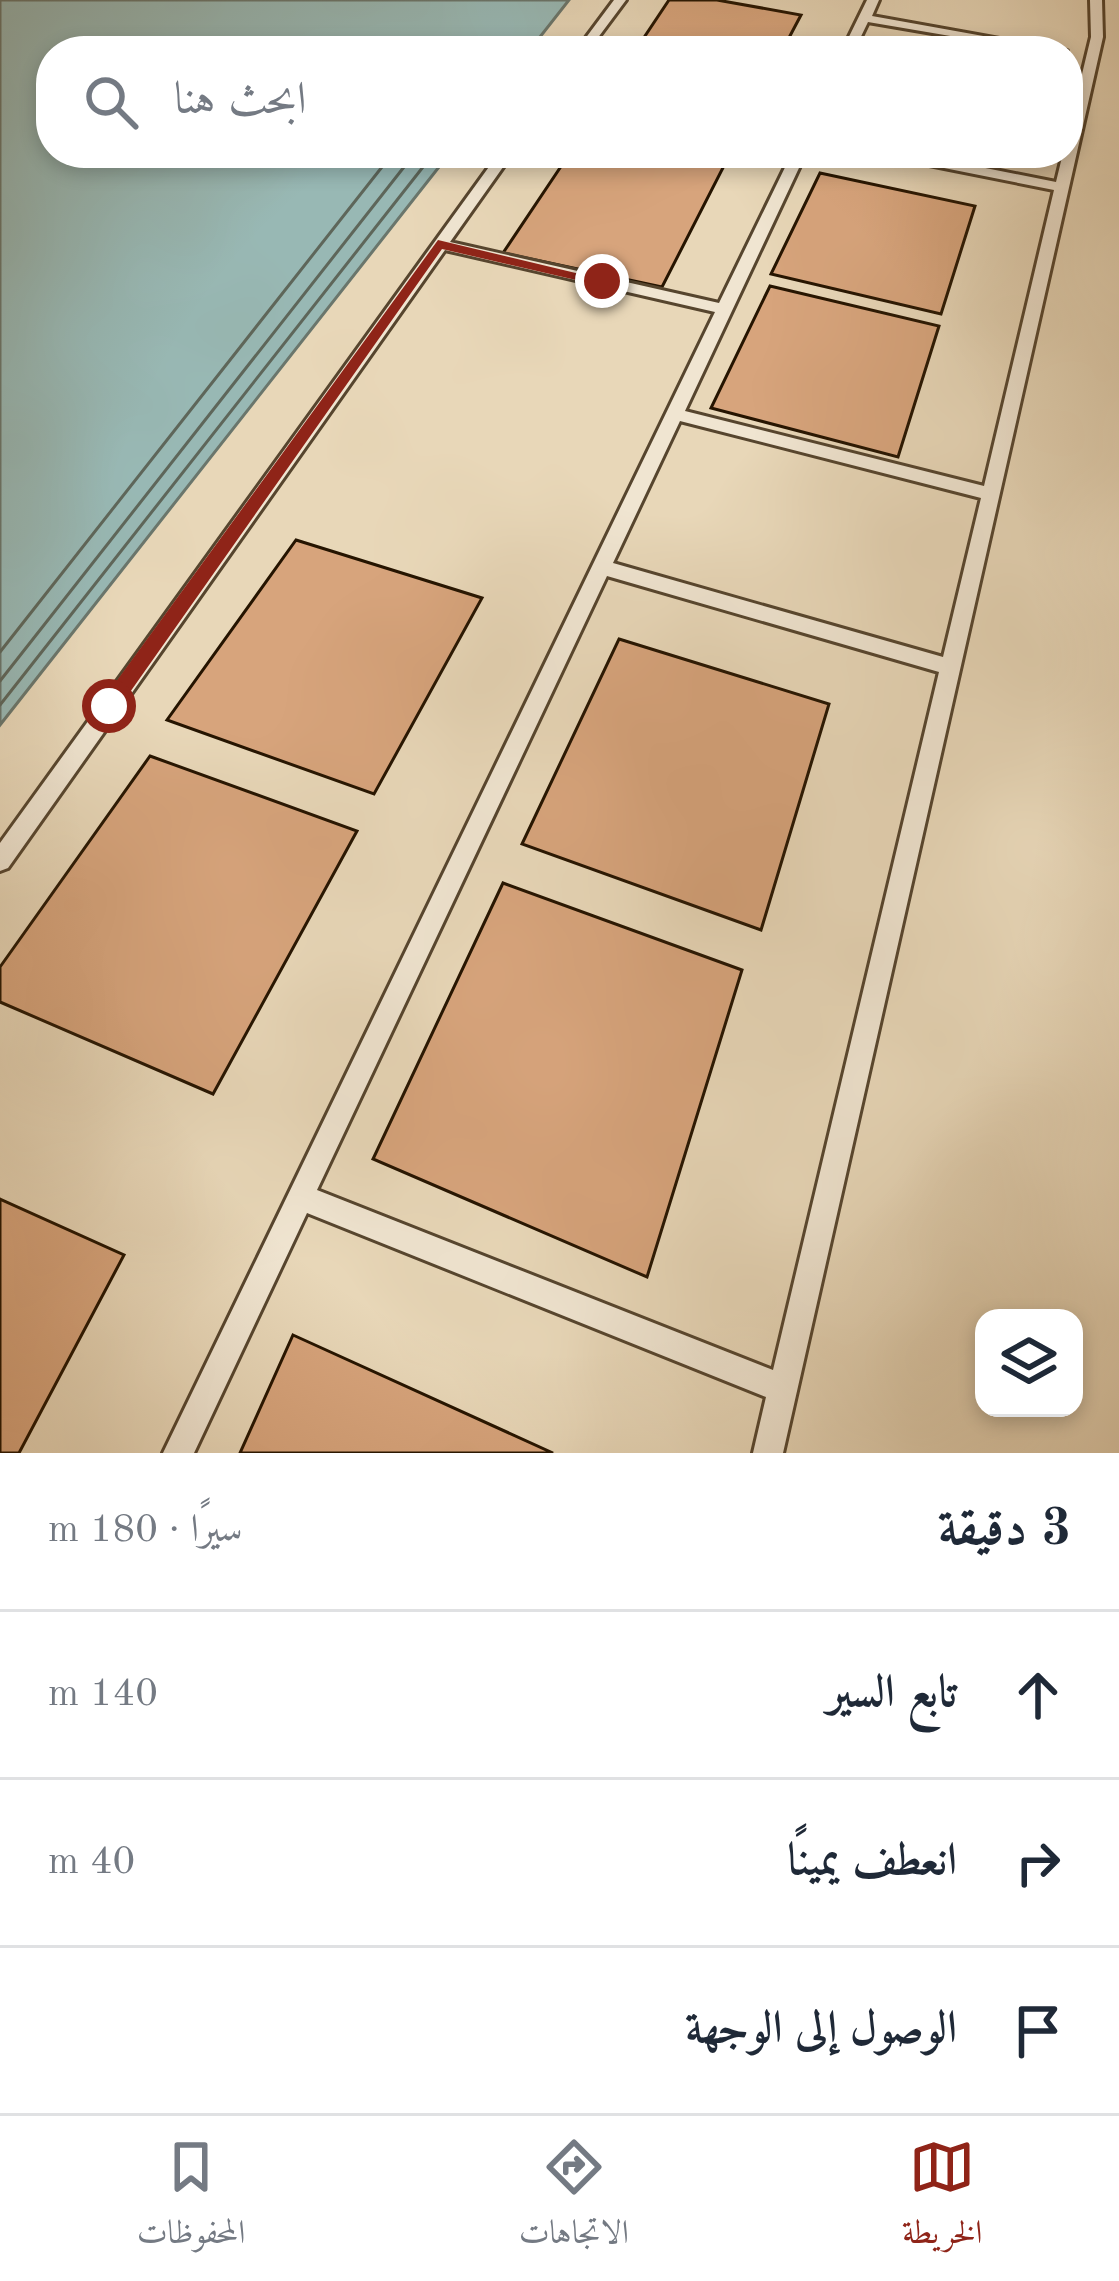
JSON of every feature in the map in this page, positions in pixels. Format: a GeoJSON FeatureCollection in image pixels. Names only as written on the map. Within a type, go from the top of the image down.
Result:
{"type":"FeatureCollection","features":[{"type":"Feature","properties":{"kind":"lane"},"geometry":{"type":"LineString","coordinates":[[593,36],[620,0]]}},
{"type":"Feature","properties":{"kind":"lane"},"geometry":{"type":"LineString","coordinates":[[855,36],[873,0]]}},
{"type":"Feature","properties":{"kind":"lane"},"geometry":{"type":"LineString","coordinates":[[1083,95],[1092,56],[1096,0]]}},
{"type":"Feature","properties":{"kind":"lane"},"geometry":{"type":"LineString","coordinates":[[864,18],[970,36]]}},
{"type":"Feature","properties":{"kind":"lane"},"geometry":{"type":"LineString","coordinates":[[1083,55],[1092,56]]}},
{"type":"Feature","properties":{"kind":"lane"},"geometry":{"type":"LineString","coordinates":[[0,861],[495,168]]}},
{"type":"Feature","properties":{"kind":"lane"},"geometry":{"type":"LineString","coordinates":[[178,1453],[793,168]]}},
{"type":"Feature","properties":{"kind":"lane"},"geometry":{"type":"LineString","coordinates":[[966,168],[1062,187]]}},
{"type":"Feature","properties":{"kind":"lane"},"geometry":{"type":"LineString","coordinates":[[768,1453],[1066,168]]}},
{"type":"Feature","properties":{"kind":"lane"},"geometry":{"type":"LineString","coordinates":[[438,244],[724,309]]}},
{"type":"Feature","properties":{"kind":"lane"},"geometry":{"type":"LineString","coordinates":[[674,414],[991,494]]}},
{"type":"Feature","properties":{"kind":"lane"},"geometry":{"type":"LineString","coordinates":[[601,567],[951,668]]}},
{"type":"Feature","properties":{"kind":"lane"},"geometry":{"type":"LineString","coordinates":[[301,1197],[784,1389]]}},
{"type":"Feature","properties":{"kind":"water"},"geometry":{"type":"Polygon","coordinates":[[[0,0],[569,0],[541,36],[36,36],[36,168],[438,168],[0,725],[0,0]]]}},
{"type":"Feature","properties":{"kind":"building"},"geometry":{"type":"Polygon","coordinates":[[[669,0],[717,0],[801,15],[790,36],[645,36],[669,0]]]}},
{"type":"Feature","properties":{"kind":"building"},"geometry":{"type":"Polygon","coordinates":[[[560,168],[723,168],[662,287],[503,253],[560,168]]]}},
{"type":"Feature","properties":{"kind":"building"},"geometry":{"type":"Polygon","coordinates":[[[820,173],[975,206],[941,314],[771,274],[820,173]]]}},
{"type":"Feature","properties":{"kind":"building"},"geometry":{"type":"Polygon","coordinates":[[[770,286],[939,326],[898,457],[711,408],[770,286]]]}},
{"type":"Feature","properties":{"kind":"building"},"geometry":{"type":"Polygon","coordinates":[[[296,540],[482,598],[374,794],[167,720],[296,540]]]}},
{"type":"Feature","properties":{"kind":"building"},"geometry":{"type":"Polygon","coordinates":[[[619,639],[829,704],[761,930],[522,844],[619,639]]]}},
{"type":"Feature","properties":{"kind":"building"},"geometry":{"type":"Polygon","coordinates":[[[150,756],[357,831],[213,1094],[0,1002],[0,967],[150,756]]]}},
{"type":"Feature","properties":{"kind":"building"},"geometry":{"type":"Polygon","coordinates":[[[503,883],[742,970],[647,1277],[373,1159],[503,883]]]}},
{"type":"Feature","properties":{"kind":"building"},"geometry":{"type":"Polygon","coordinates":[[[0,1199],[124,1255],[19,1453],[0,1453],[0,1199]]]}},
{"type":"Feature","properties":{"kind":"building"},"geometry":{"type":"Polygon","coordinates":[[[293,1335],[553,1453],[240,1453],[293,1335]]]}},
{"type":"Feature","properties":{"kind":"route"},"geometry":{"type":"LineString","coordinates":[[109,706],[438,244],[602,281]]}}]}
